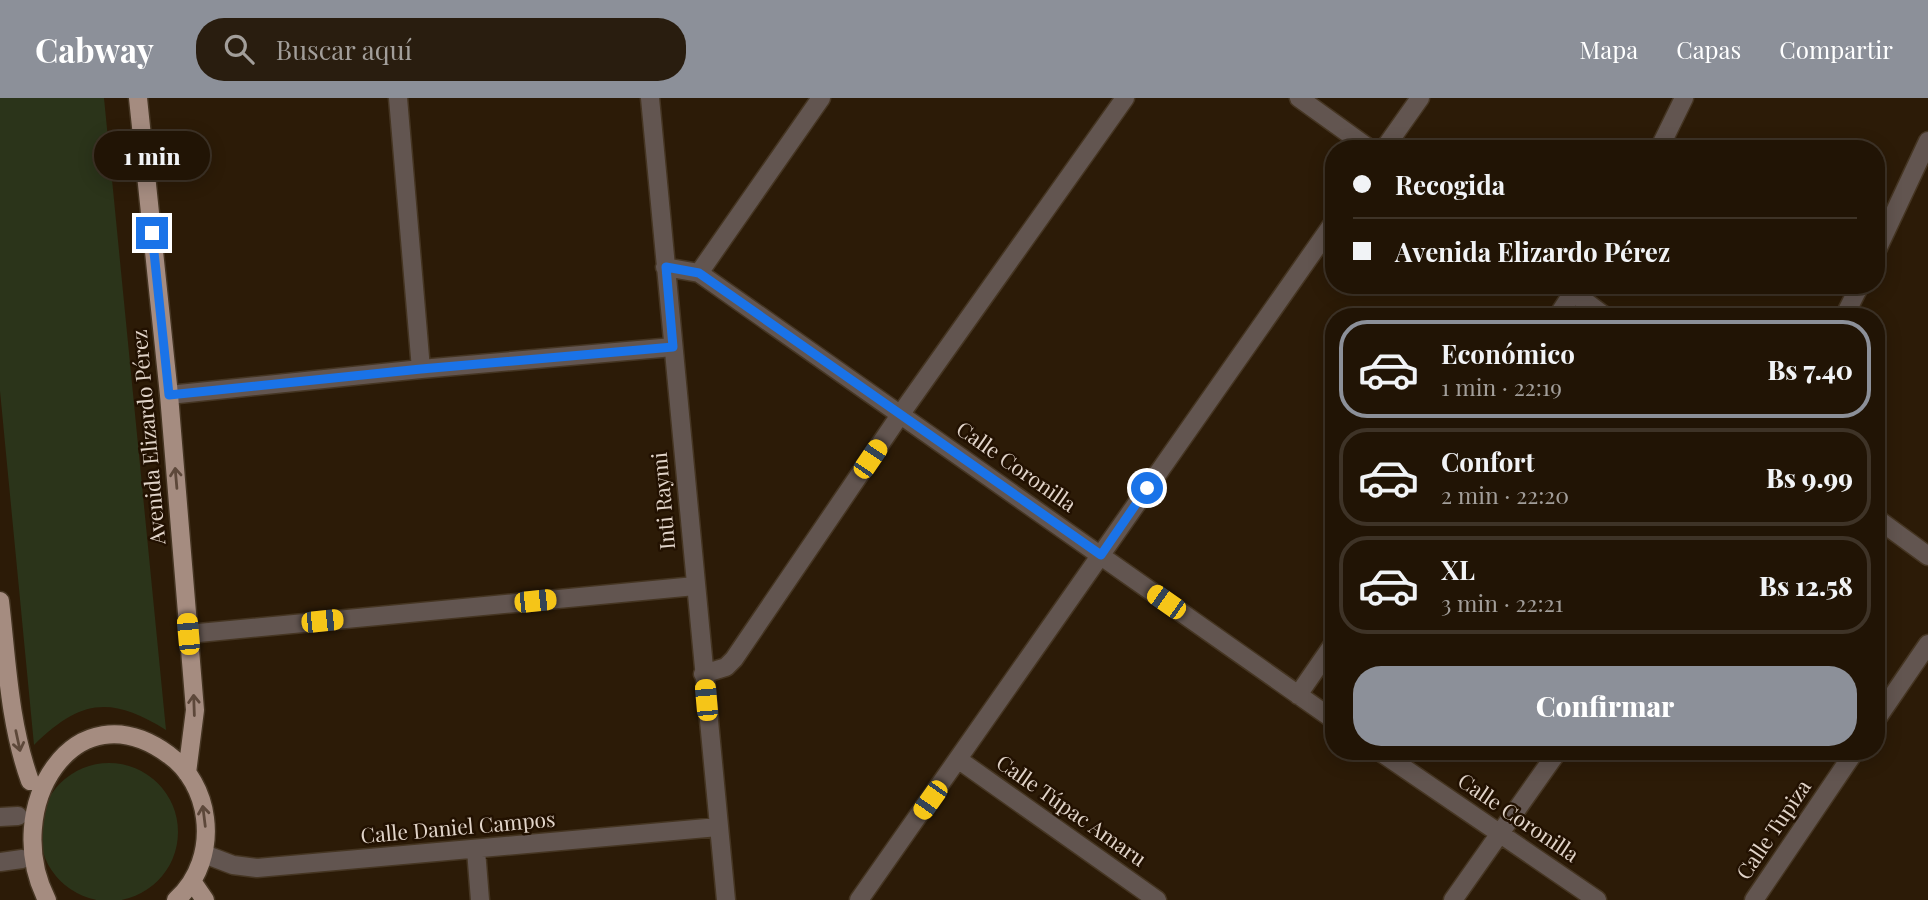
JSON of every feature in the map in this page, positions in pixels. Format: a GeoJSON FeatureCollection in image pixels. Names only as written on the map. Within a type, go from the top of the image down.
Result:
{"type":"FeatureCollection","features":[{"type":"Feature","properties":{"kind":"main road","name":"Avenida Elizardo Pérez"},"geometry":{"type":"LineString","coordinates":[[138,98],[169,395],[195,710],[187,773]]}},
{"type":"Feature","properties":{"kind":"main road"},"geometry":{"type":"LineString","coordinates":[[0,600],[13,720],[30,781]]}},
{"type":"Feature","properties":{"kind":"main road"},"geometry":{"type":"LineString","coordinates":[[47,900],[36,888],[22,859],[17,830],[9,817],[41,766],[71,744],[107,735],[125,736],[152,744],[175,759],[187,773],[203,803],[206,837],[204,854],[192,881],[176,900]]}},
{"type":"Feature","properties":{"kind":"main road"},"geometry":{"type":"LineString","coordinates":[[192,881],[205,900]]}},
{"type":"Feature","properties":{"kind":"street"},"geometry":{"type":"LineString","coordinates":[[398,98],[421,369]]}},
{"type":"Feature","properties":{"kind":"street","name":"Inti Raymi"},"geometry":{"type":"LineString","coordinates":[[650,98],[726,900]]}},
{"type":"Feature","properties":{"kind":"street"},"geometry":{"type":"LineString","coordinates":[[699,273],[821,98]]}},
{"type":"Feature","properties":{"kind":"street"},"geometry":{"type":"LineString","coordinates":[[703,674],[726,667],[734,659],[901,415],[1125,98]]}},
{"type":"Feature","properties":{"kind":"street"},"geometry":{"type":"LineString","coordinates":[[1299,98],[1357,140]]}},
{"type":"Feature","properties":{"kind":"street"},"geometry":{"type":"LineString","coordinates":[[1390,140],[1420,98]]}},
{"type":"Feature","properties":{"kind":"street"},"geometry":{"type":"LineString","coordinates":[[1664,140],[1684,98]]}},
{"type":"Feature","properties":{"kind":"street"},"geometry":{"type":"LineString","coordinates":[[1885,233],[1928,141]]}},
{"type":"Feature","properties":{"kind":"street"},"geometry":{"type":"LineString","coordinates":[[859,900],[1325,235]]}},
{"type":"Feature","properties":{"kind":"street","name":"Calle Coronilla"},"geometry":{"type":"LineString","coordinates":[[666,267],[699,273],[1325,714]]}},
{"type":"Feature","properties":{"kind":"street"},"geometry":{"type":"LineString","coordinates":[[1579,294],[1595,308]]}},
{"type":"Feature","properties":{"kind":"street"},"geometry":{"type":"LineString","coordinates":[[169,395],[673,347]]}},
{"type":"Feature","properties":{"kind":"street"},"geometry":{"type":"LineString","coordinates":[[1885,525],[1928,556]]}},
{"type":"Feature","properties":{"kind":"street"},"geometry":{"type":"LineString","coordinates":[[188,634],[695,586]]}},
{"type":"Feature","properties":{"kind":"street"},"geometry":{"type":"LineString","coordinates":[[1885,707],[1928,644]]}},
{"type":"Feature","properties":{"kind":"street"},"geometry":{"type":"LineString","coordinates":[[1298,695],[1325,656]]}},
{"type":"Feature","properties":{"kind":"street","name":"Calle Túpac Amaru"},"geometry":{"type":"LineString","coordinates":[[959,760],[1157,900]]}},
{"type":"Feature","properties":{"kind":"street","name":"Calle Coronilla"},"geometry":{"type":"LineString","coordinates":[[1392,760],[1597,900]]}},
{"type":"Feature","properties":{"kind":"street"},"geometry":{"type":"LineString","coordinates":[[1453,900],[1552,760]]}},
{"type":"Feature","properties":{"kind":"street","name":"Calle Tupiza"},"geometry":{"type":"LineString","coordinates":[[1754,900],[1849,760]]}},
{"type":"Feature","properties":{"kind":"street","name":"Calle Daniel Campos"},"geometry":{"type":"LineString","coordinates":[[204,854],[233,865],[257,868],[718,827]]}},
{"type":"Feature","properties":{"kind":"street"},"geometry":{"type":"LineString","coordinates":[[476,850],[480,900]]}},
{"type":"Feature","properties":{"kind":"street"},"geometry":{"type":"LineString","coordinates":[[0,862],[22,859]]}},
{"type":"Feature","properties":{"kind":"green space"},"geometry":{"type":"Polygon","coordinates":[[[0,98],[104,98],[166,730],[128,711],[96,708],[81,711],[66,719],[34,745],[0,391],[0,98]]]}},
{"type":"Feature","properties":{"kind":"green space"},"geometry":{"type":"Polygon","coordinates":[[[109,763],[135,769],[158,783],[172,806],[178,832],[172,858],[158,881],[135,895],[109,901],[83,895],[60,881],[46,858],[40,832],[46,806],[60,783],[83,769],[109,763]]]}},
{"type":"Feature","properties":{"kind":"route"},"geometry":{"type":"LineString","coordinates":[[152,233],[169,395],[673,347],[666,267],[699,273],[1101,555],[1147,488]]}}]}
